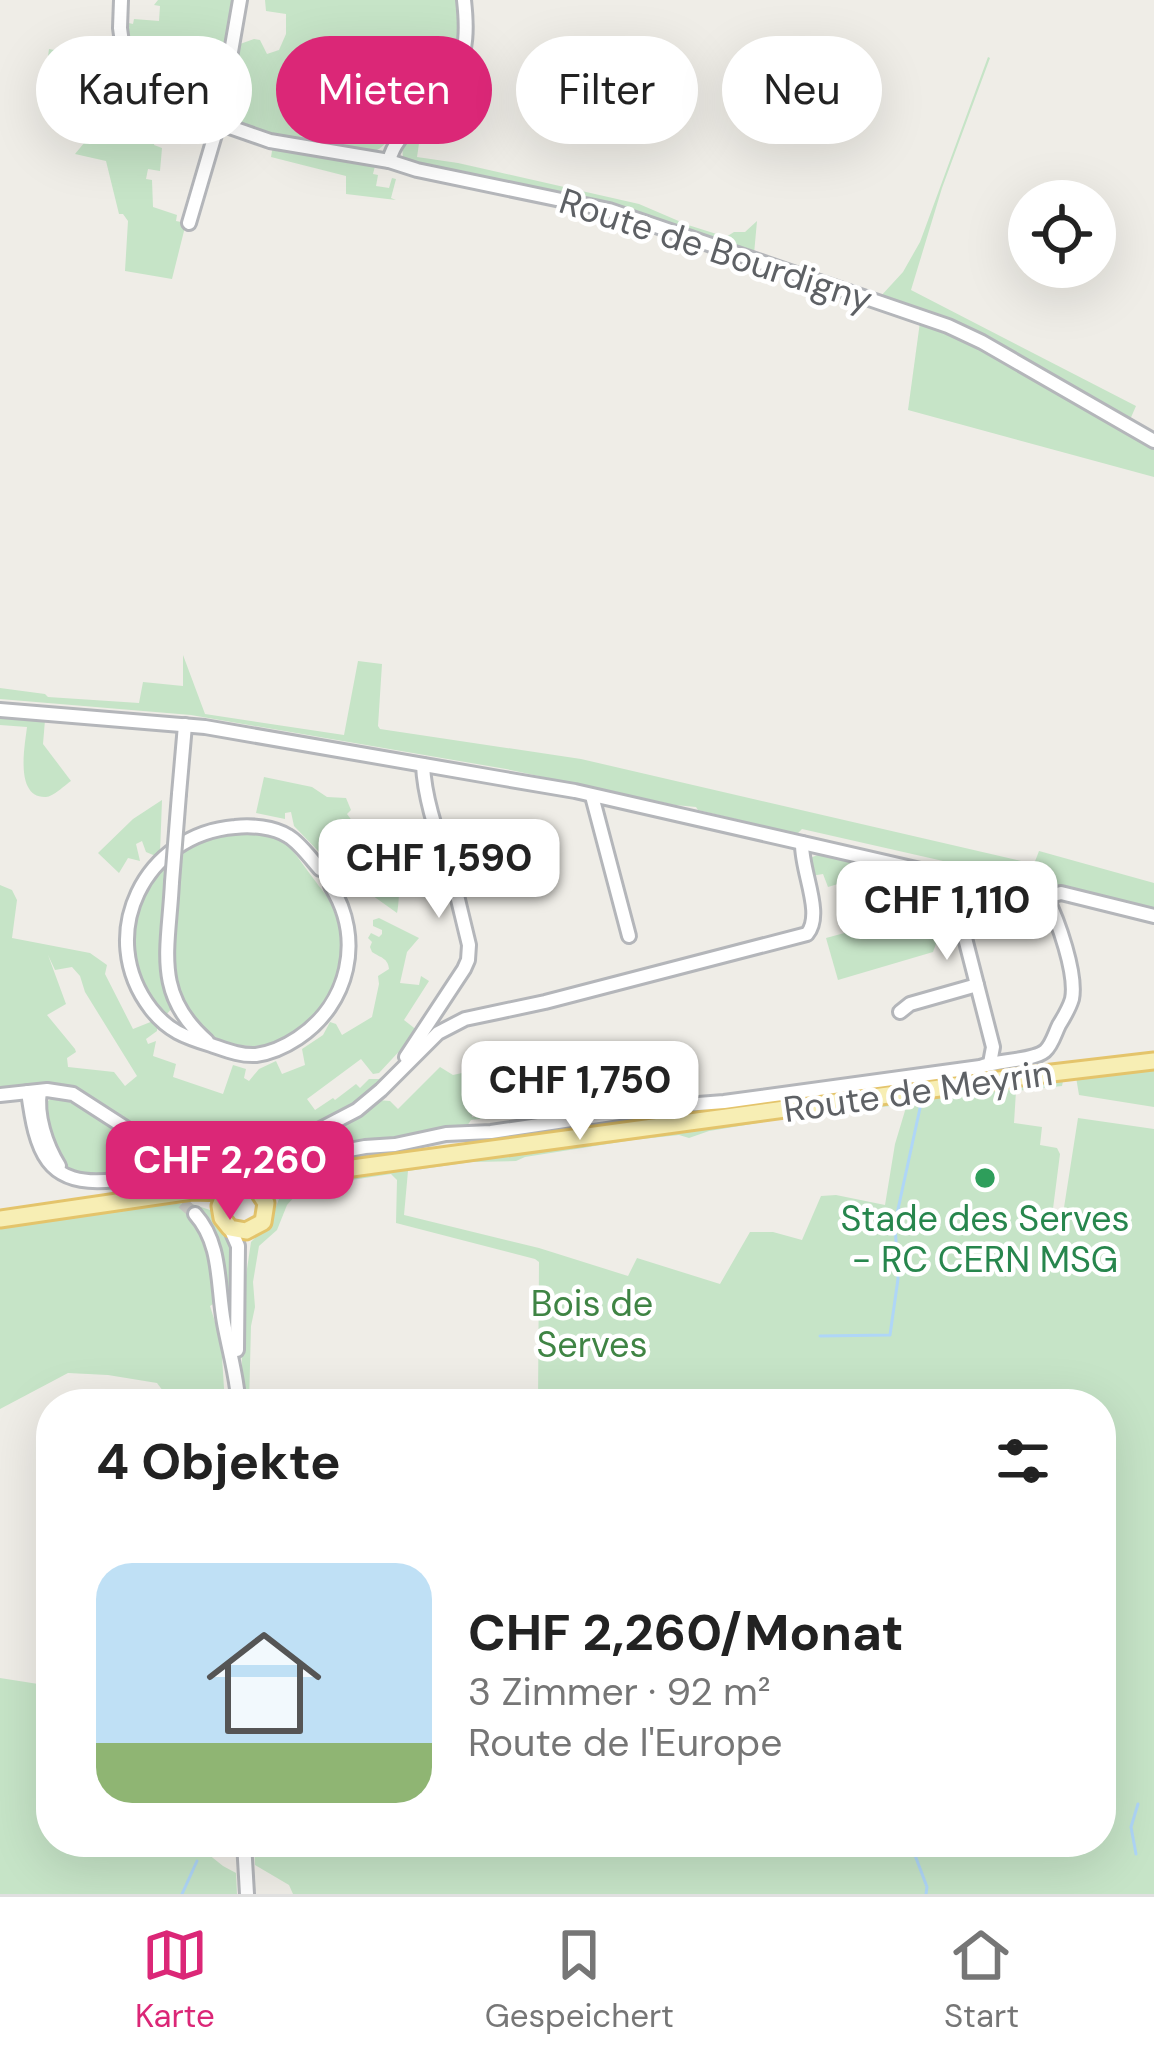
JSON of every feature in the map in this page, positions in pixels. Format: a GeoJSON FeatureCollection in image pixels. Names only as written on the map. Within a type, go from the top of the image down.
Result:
{"type":"FeatureCollection","features":[{"type":"Feature","properties":{"kind":"main road","name":"Route de Meyrin"},"geometry":{"type":"LineString","coordinates":[[256,1188],[301,1175],[1154,1061]]}},
{"type":"Feature","properties":{"kind":"main road","name":"Route de Meyrin"},"geometry":{"type":"LineString","coordinates":[[267,1207],[289,1189],[325,1174]]}},
{"type":"Feature","properties":{"kind":"main road"},"geometry":{"type":"LineString","coordinates":[[0,1219],[163,1190],[226,1192],[242,1184],[263,1196],[265,1218],[254,1229],[242,1232],[230,1228],[220,1210],[206,1202],[163,1190]]}},
{"type":"Feature","properties":{"kind":"main road"},"geometry":{"type":"LineString","coordinates":[[220,1210],[226,1192]]}},
{"type":"Feature","properties":{"kind":"street","name":"Route de Bourdigny"},"geometry":{"type":"LineString","coordinates":[[121,0],[121,36]]}},
{"type":"Feature","properties":{"kind":"street"},"geometry":{"type":"LineString","coordinates":[[234,36],[240,0]]}},
{"type":"Feature","properties":{"kind":"street"},"geometry":{"type":"LineString","coordinates":[[388,160],[394,144],[456,74],[466,43],[464,0]]}},
{"type":"Feature","properties":{"kind":"street","name":"Route de Bourdigny"},"geometry":{"type":"LineString","coordinates":[[252,134],[632,217],[948,326],[1154,441]]}},
{"type":"Feature","properties":{"kind":"street"},"geometry":{"type":"LineString","coordinates":[[189,223],[212,144]]}},
{"type":"Feature","properties":{"kind":"street"},"geometry":{"type":"LineString","coordinates":[[0,710],[185,725],[423,765],[592,796],[956,877],[1029,887],[1046,898],[1069,962],[1072,993],[1070,1006],[1044,1052],[980,1067],[433,1136],[205,1170],[172,1163],[73,1094],[55,1090],[0,1095]]}},
{"type":"Feature","properties":{"kind":"street"},"geometry":{"type":"LineString","coordinates":[[185,725],[168,973],[180,1014],[212,1045]]}},
{"type":"Feature","properties":{"kind":"street"},"geometry":{"type":"LineString","coordinates":[[397,1074],[470,953],[423,765]]}},
{"type":"Feature","properties":{"kind":"street"},"geometry":{"type":"LineString","coordinates":[[592,796],[629,936]]}},
{"type":"Feature","properties":{"kind":"street"},"geometry":{"type":"LineString","coordinates":[[320,869],[289,836],[251,826],[206,831],[178,845],[140,883],[132,906],[127,946],[137,986],[152,1011],[173,1033],[250,1055],[277,1049],[304,1034],[329,1010],[346,977],[344,909],[331,886]]}},
{"type":"Feature","properties":{"kind":"street"},"geometry":{"type":"LineString","coordinates":[[135,1134],[190,1149],[288,1146],[357,1110],[438,1033],[465,1019],[802,937],[812,931],[815,918],[802,843]]}},
{"type":"Feature","properties":{"kind":"street"},"geometry":{"type":"LineString","coordinates":[[956,877],[956,903],[993,1047],[990,1063]]}},
{"type":"Feature","properties":{"kind":"street"},"geometry":{"type":"LineString","coordinates":[[1046,898],[1066,894],[1154,916]]}},
{"type":"Feature","properties":{"kind":"street"},"geometry":{"type":"LineString","coordinates":[[900,1012],[910,1004],[977,985]]}},
{"type":"Feature","properties":{"kind":"street"},"geometry":{"type":"LineString","coordinates":[[34,1092],[38,1146],[51,1164],[88,1183],[147,1177],[163,1190]]}},
{"type":"Feature","properties":{"kind":"street"},"geometry":{"type":"LineString","coordinates":[[195,1214],[214,1248],[237,1389]]}},
{"type":"Feature","properties":{"kind":"street"},"geometry":{"type":"LineString","coordinates":[[230,1228],[238,1246],[237,1389]]}},
{"type":"Feature","properties":{"kind":"street"},"geometry":{"type":"LineString","coordinates":[[238,1315],[247,1241],[254,1229]]}},
{"type":"Feature","properties":{"kind":"street"},"geometry":{"type":"LineString","coordinates":[[223,1308],[238,1315]]}},
{"type":"Feature","properties":{"kind":"street"},"geometry":{"type":"LineString","coordinates":[[245,1857],[247,1894]]}},
{"type":"Feature","properties":{"kind":"green space"},"geometry":{"type":"Polygon","coordinates":[[[158,0],[238,0],[231,36],[125,36],[124,22],[159,21],[160,6],[154,5],[158,0]]]}},
{"type":"Feature","properties":{"kind":"green space"},"geometry":{"type":"Polygon","coordinates":[[[265,0],[459,0],[461,30],[460,36],[285,36],[286,14],[266,11],[265,0]]]}},
{"type":"Feature","properties":{"kind":"green space"},"geometry":{"type":"Polygon","coordinates":[[[252,40],[260,40],[267,54],[276,51],[276,135],[252,128],[252,40]]]}},
{"type":"Feature","properties":{"kind":"green space"},"geometry":{"type":"Polygon","coordinates":[[[988,57],[911,290],[1136,406],[1129,422],[979,334],[880,297],[903,272],[920,242],[988,57]]]}},
{"type":"Feature","properties":{"kind":"green space"},"geometry":{"type":"Polygon","coordinates":[[[83,144],[154,144],[162,148],[160,171],[148,169],[146,179],[152,180],[153,207],[186,223],[172,279],[125,271],[128,221],[119,214],[106,161],[75,154],[83,144]]]}},
{"type":"Feature","properties":{"kind":"green space"},"geometry":{"type":"Polygon","coordinates":[[[320,144],[385,144],[370,153],[320,144]]]}},
{"type":"Feature","properties":{"kind":"green space"},"geometry":{"type":"Polygon","coordinates":[[[402,144],[419,144],[417,157],[639,204],[726,237],[745,232],[757,221],[754,254],[413,164],[403,159],[402,144]]]}},
{"type":"Feature","properties":{"kind":"green space"},"geometry":{"type":"Polygon","coordinates":[[[273,145],[375,166],[376,186],[389,188],[392,178],[396,179],[391,198],[396,200],[346,194],[346,176],[271,157],[273,145]]]}},
{"type":"Feature","properties":{"kind":"green space"},"geometry":{"type":"Polygon","coordinates":[[[920,322],[983,349],[1154,447],[1154,477],[908,410],[920,322]]]}},
{"type":"Feature","properties":{"kind":"green space"},"geometry":{"type":"Polygon","coordinates":[[[183,655],[205,714],[344,735],[358,661],[382,664],[380,729],[581,759],[1034,864],[1039,851],[1154,883],[1154,909],[802,829],[797,834],[696,807],[506,769],[191,715],[0,699],[0,688],[48,697],[139,703],[143,682],[183,686],[183,655]]]}},
{"type":"Feature","properties":{"kind":"green space"},"geometry":{"type":"Polygon","coordinates":[[[0,717],[45,720],[43,744],[71,781],[49,796],[29,789],[24,769],[27,727],[0,725],[0,717]]]}},
{"type":"Feature","properties":{"kind":"green space"},"geometry":{"type":"Polygon","coordinates":[[[264,777],[312,787],[327,797],[346,798],[351,810],[347,814],[396,883],[397,913],[369,893],[365,880],[343,853],[322,855],[294,826],[291,812],[285,813],[285,819],[256,813],[264,777]]]}},
{"type":"Feature","properties":{"kind":"green space"},"geometry":{"type":"Polygon","coordinates":[[[162,800],[158,857],[146,852],[142,841],[136,844],[140,861],[128,858],[119,873],[98,853],[133,819],[162,800]]]}},
{"type":"Feature","properties":{"kind":"green space"},"geometry":{"type":"Polygon","coordinates":[[[238,830],[277,838],[292,850],[335,908],[343,939],[332,992],[317,1014],[297,1032],[273,1043],[247,1046],[214,1037],[186,1016],[174,976],[182,848],[238,830]]]}},
{"type":"Feature","properties":{"kind":"green space"},"geometry":{"type":"Polygon","coordinates":[[[820,854],[911,874],[877,882],[874,873],[828,887],[823,874],[811,876],[810,858],[820,854]]]}},
{"type":"Feature","properties":{"kind":"green space"},"geometry":{"type":"Polygon","coordinates":[[[171,857],[163,955],[172,1008],[166,1015],[140,976],[134,928],[145,891],[171,857]]]}},
{"type":"Feature","properties":{"kind":"green space"},"geometry":{"type":"Polygon","coordinates":[[[0,885],[12,890],[17,900],[12,938],[90,953],[107,965],[105,974],[133,1029],[153,1021],[157,1026],[146,1039],[148,1044],[156,1041],[153,1056],[176,1064],[173,1077],[223,1094],[233,1065],[246,1069],[244,1078],[249,1081],[259,1069],[276,1061],[282,1074],[305,1065],[302,1049],[323,1035],[330,1022],[342,1035],[372,1017],[378,976],[389,969],[386,960],[370,947],[371,933],[382,934],[373,920],[379,918],[419,938],[407,952],[400,983],[419,985],[421,976],[429,981],[404,1020],[418,1031],[379,1073],[373,1074],[361,1059],[307,1099],[315,1110],[356,1084],[360,1088],[369,1079],[379,1079],[398,1064],[355,1105],[287,1140],[189,1143],[142,1130],[93,1097],[61,1085],[0,1089],[0,885]],[[48,955],[66,1004],[47,1015],[75,1049],[67,1058],[68,1067],[114,1072],[125,1086],[137,1076],[80,976],[72,967],[55,970],[48,955]]]}},
{"type":"Feature","properties":{"kind":"green space"},"geometry":{"type":"Polygon","coordinates":[[[933,909],[938,938],[933,952],[838,980],[826,938],[933,909]]]}},
{"type":"Feature","properties":{"kind":"green space"},"geometry":{"type":"Polygon","coordinates":[[[440,1067],[453,1075],[462,1073],[475,1088],[488,1078],[493,1082],[510,1067],[522,1074],[535,1067],[541,1073],[537,1078],[516,1078],[509,1085],[499,1078],[491,1096],[475,1091],[472,1117],[492,1115],[491,1103],[504,1096],[510,1100],[511,1112],[527,1113],[471,1120],[465,1129],[288,1158],[195,1165],[169,1157],[159,1148],[292,1150],[378,1100],[390,1101],[398,1109],[440,1067]]]}},
{"type":"Feature","properties":{"kind":"green space"},"geometry":{"type":"Polygon","coordinates":[[[1154,1070],[1154,1107],[1079,1095],[1076,1077],[1154,1070]]]}},
{"type":"Feature","properties":{"kind":"green space","name":"Bois de Serves"},"geometry":{"type":"Polygon","coordinates":[[[1063,1081],[1062,1086],[1016,1091],[1014,1123],[1042,1127],[1040,1145],[1057,1148],[1060,1154],[1050,1232],[1060,1233],[1078,1118],[1154,1129],[1154,1894],[293,1894],[289,1885],[255,1865],[255,1857],[1116,1857],[1116,1389],[538,1389],[539,1262],[396,1223],[397,1180],[391,1174],[325,1184],[295,1196],[287,1205],[277,1230],[259,1246],[249,1389],[241,1389],[243,1296],[251,1242],[270,1222],[279,1199],[311,1182],[923,1095],[924,1099],[1063,1081]],[[907,1104],[782,1119],[689,1138],[633,1140],[516,1161],[408,1171],[404,1215],[539,1248],[628,1276],[637,1258],[720,1284],[750,1232],[802,1240],[821,1196],[885,1205],[907,1104]]]}},
{"type":"Feature","properties":{"kind":"green space"},"geometry":{"type":"Polygon","coordinates":[[[56,1096],[99,1117],[164,1165],[195,1175],[198,1181],[170,1185],[152,1175],[99,1177],[69,1170],[46,1125],[43,1104],[56,1096]]]}},
{"type":"Feature","properties":{"kind":"green space"},"geometry":{"type":"Polygon","coordinates":[[[189,1203],[213,1211],[231,1244],[230,1304],[207,1237],[218,1301],[210,1306],[221,1341],[224,1389],[162,1389],[157,1383],[68,1373],[0,1409],[0,1228],[189,1203]]]}},
{"type":"Feature","properties":{"kind":"green space"},"geometry":{"type":"Polygon","coordinates":[[[0,1678],[36,1684],[36,1857],[212,1857],[236,1873],[237,1894],[0,1894],[0,1678]]]}},
{"type":"Feature","properties":{"kind":"waterway"},"geometry":{"type":"LineString","coordinates":[[820,1336],[890,1335],[898,1279],[895,1223],[922,1099],[927,1096]]}},
{"type":"Feature","properties":{"kind":"waterway"},"geometry":{"type":"LineString","coordinates":[[1136,1854],[1131,1827],[1138,1804]]}},
{"type":"Feature","properties":{"kind":"waterway"},"geometry":{"type":"LineString","coordinates":[[916,1857],[926,1894]]}},
{"type":"Feature","properties":{"kind":"waterway"},"geometry":{"type":"LineString","coordinates":[[182,1894],[197,1861]]}},
{"type":"Feature","properties":{"kind":"tunnel"},"geometry":{"type":"LineString","coordinates":[[169,1191],[195,1214]]}},
{"type":"Feature","properties":{"kind":"place","name":"Stade des Serves - RC CERN MSG"},"geometry":{"type":"Point","coordinates":[985,1178]}}]}
